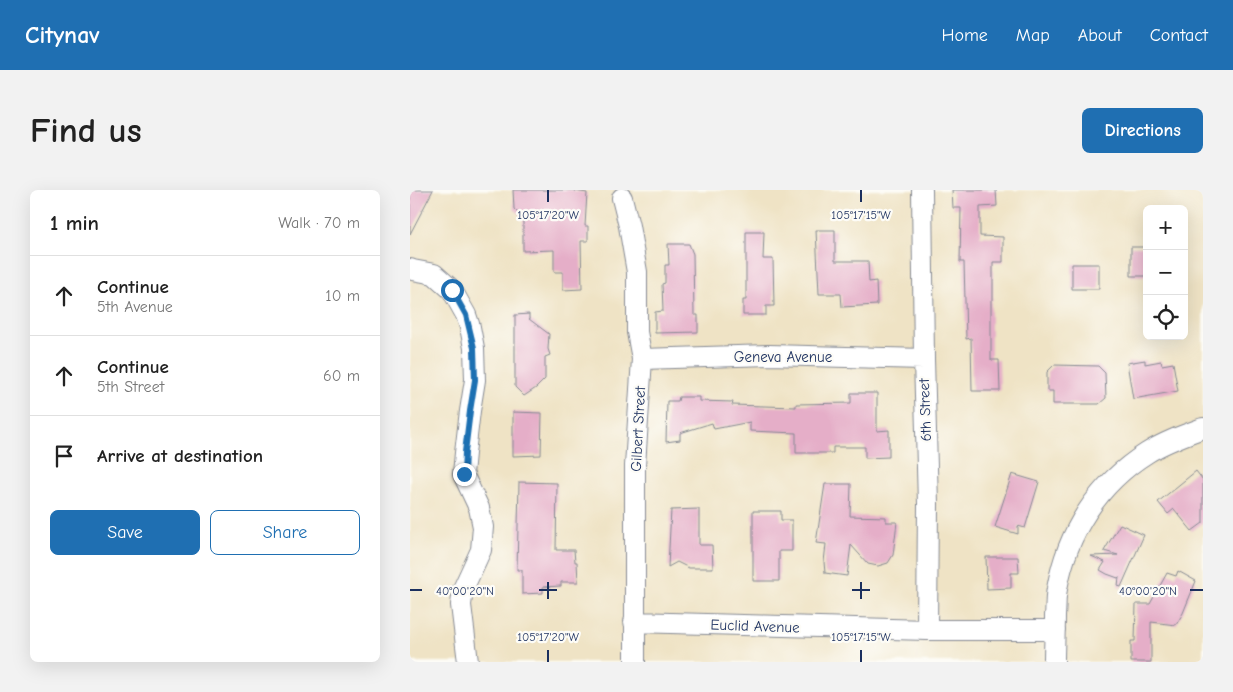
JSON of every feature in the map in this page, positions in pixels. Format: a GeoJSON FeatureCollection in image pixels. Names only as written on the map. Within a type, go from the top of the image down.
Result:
{"type":"FeatureCollection","features":[{"type":"Feature","properties":{"kind":"street","name":"6th Street"},"geometry":{"type":"LineString","coordinates":[[922,190],[928,504],[927,630]]}},
{"type":"Feature","properties":{"kind":"street","name":"Gilbert Street"},"geometry":{"type":"LineString","coordinates":[[622,198],[637,272],[637,332],[642,359],[635,466],[635,662]]}},
{"type":"Feature","properties":{"kind":"street"},"geometry":{"type":"LineString","coordinates":[[410,269],[434,274],[452,290],[466,315],[474,348],[475,380],[465,452],[464,474],[479,508],[483,527],[481,550],[463,589],[462,606],[468,662]]}},
{"type":"Feature","properties":{"kind":"street","name":"Geneva Avenue"},"geometry":{"type":"LineString","coordinates":[[642,359],[770,355],[924,359]]}},
{"type":"Feature","properties":{"kind":"street"},"geometry":{"type":"LineString","coordinates":[[1054,662],[1056,591],[1063,561],[1075,531],[1096,497],[1123,470],[1148,452],[1203,428]]}},
{"type":"Feature","properties":{"kind":"street","name":"Euclid Avenue"},"geometry":{"type":"LineString","coordinates":[[634,622],[927,630],[1055,630]]}},
{"type":"Feature","properties":{"kind":"building"},"geometry":{"type":"Polygon","coordinates":[[[410,190],[433,190],[410,234],[410,190]]]}},
{"type":"Feature","properties":{"kind":"building"},"geometry":{"type":"Polygon","coordinates":[[[513,190],[574,190],[587,193],[585,226],[588,226],[588,241],[581,241],[582,289],[563,290],[563,272],[554,272],[554,250],[523,251],[523,218],[514,209],[513,190]]]}},
{"type":"Feature","properties":{"kind":"building"},"geometry":{"type":"Polygon","coordinates":[[[952,190],[996,190],[997,206],[980,207],[980,236],[1003,237],[1003,262],[993,262],[993,300],[991,300],[991,360],[999,360],[1000,391],[972,391],[971,338],[966,339],[964,262],[960,262],[961,208],[953,208],[952,190]]]}},
{"type":"Feature","properties":{"kind":"building"},"geometry":{"type":"Polygon","coordinates":[[[816,230],[835,230],[835,261],[868,261],[869,282],[876,281],[877,305],[842,307],[841,294],[819,294],[816,230]]]}},
{"type":"Feature","properties":{"kind":"building"},"geometry":{"type":"Polygon","coordinates":[[[746,232],[764,232],[763,259],[773,259],[774,306],[766,306],[766,315],[743,315],[743,300],[746,300],[746,232]]]}},
{"type":"Feature","properties":{"kind":"building"},"geometry":{"type":"Polygon","coordinates":[[[668,244],[689,244],[693,254],[694,315],[698,315],[698,332],[655,333],[655,312],[663,311],[662,284],[665,283],[665,265],[669,265],[668,244]]]}},
{"type":"Feature","properties":{"kind":"building"},"geometry":{"type":"Polygon","coordinates":[[[1131,247],[1143,247],[1143,276],[1131,276],[1131,247]]]}},
{"type":"Feature","properties":{"kind":"building"},"geometry":{"type":"Polygon","coordinates":[[[1072,264],[1099,264],[1099,289],[1072,289],[1072,264]]]}},
{"type":"Feature","properties":{"kind":"building"},"geometry":{"type":"Polygon","coordinates":[[[529,314],[529,319],[549,334],[548,349],[550,355],[545,357],[545,379],[524,396],[515,387],[515,315],[529,314]]]}},
{"type":"Feature","properties":{"kind":"building"},"geometry":{"type":"Polygon","coordinates":[[[1145,360],[1145,364],[1161,361],[1162,365],[1173,363],[1178,391],[1133,399],[1127,363],[1145,360]]]}},
{"type":"Feature","properties":{"kind":"building"},"geometry":{"type":"Polygon","coordinates":[[[1054,365],[1098,366],[1105,373],[1106,398],[1099,404],[1053,404],[1053,391],[1047,391],[1047,372],[1054,365]]]}},
{"type":"Feature","properties":{"kind":"building"},"geometry":{"type":"Polygon","coordinates":[[[851,393],[877,393],[877,431],[889,430],[889,457],[865,458],[865,447],[833,447],[833,453],[796,453],[796,433],[750,431],[750,422],[714,429],[712,423],[680,433],[680,440],[666,442],[667,401],[678,401],[679,397],[699,397],[699,401],[733,402],[732,405],[796,407],[796,404],[851,403],[851,393]]]}},
{"type":"Feature","properties":{"kind":"building"},"geometry":{"type":"Polygon","coordinates":[[[513,412],[542,413],[541,455],[513,456],[513,412]]]}},
{"type":"Feature","properties":{"kind":"building"},"geometry":{"type":"Polygon","coordinates":[[[1196,471],[1203,480],[1203,523],[1192,531],[1174,509],[1168,514],[1158,502],[1196,471]]]}},
{"type":"Feature","properties":{"kind":"building"},"geometry":{"type":"Polygon","coordinates":[[[1012,474],[1039,482],[1025,528],[1018,526],[1018,534],[995,527],[1012,474]]]}},
{"type":"Feature","properties":{"kind":"building"},"geometry":{"type":"Polygon","coordinates":[[[519,482],[557,483],[556,550],[574,550],[578,582],[561,582],[561,586],[543,587],[543,593],[522,594],[522,570],[517,570],[519,482]]]}},
{"type":"Feature","properties":{"kind":"building"},"geometry":{"type":"Polygon","coordinates":[[[825,484],[851,484],[850,516],[886,517],[886,522],[897,522],[893,555],[888,563],[878,566],[868,564],[851,545],[847,576],[825,573],[826,544],[816,543],[825,484]]]}},
{"type":"Feature","properties":{"kind":"building"},"geometry":{"type":"Polygon","coordinates":[[[699,509],[699,545],[712,545],[713,568],[689,568],[677,562],[668,567],[671,510],[699,509]]]}},
{"type":"Feature","properties":{"kind":"building"},"geometry":{"type":"Polygon","coordinates":[[[753,511],[781,511],[781,520],[792,520],[792,551],[779,551],[779,581],[753,581],[753,511]]]}},
{"type":"Feature","properties":{"kind":"building"},"geometry":{"type":"Polygon","coordinates":[[[1120,524],[1144,535],[1121,587],[1118,586],[1119,577],[1100,570],[1105,562],[1091,556],[1118,555],[1104,551],[1120,524]]]}},
{"type":"Feature","properties":{"kind":"building"},"geometry":{"type":"Polygon","coordinates":[[[986,557],[1018,557],[1019,573],[1011,573],[1011,588],[987,589],[986,557]]]}},
{"type":"Feature","properties":{"kind":"building"},"geometry":{"type":"Polygon","coordinates":[[[1178,571],[1196,581],[1183,613],[1176,625],[1151,622],[1151,662],[1131,662],[1131,641],[1135,641],[1136,604],[1150,604],[1167,573],[1176,576],[1178,571]]]}},
{"type":"Feature","properties":{"kind":"route"},"geometry":{"type":"LineString","coordinates":[[452,290],[466,315],[474,348],[475,380],[465,452],[464,474]]}}]}
